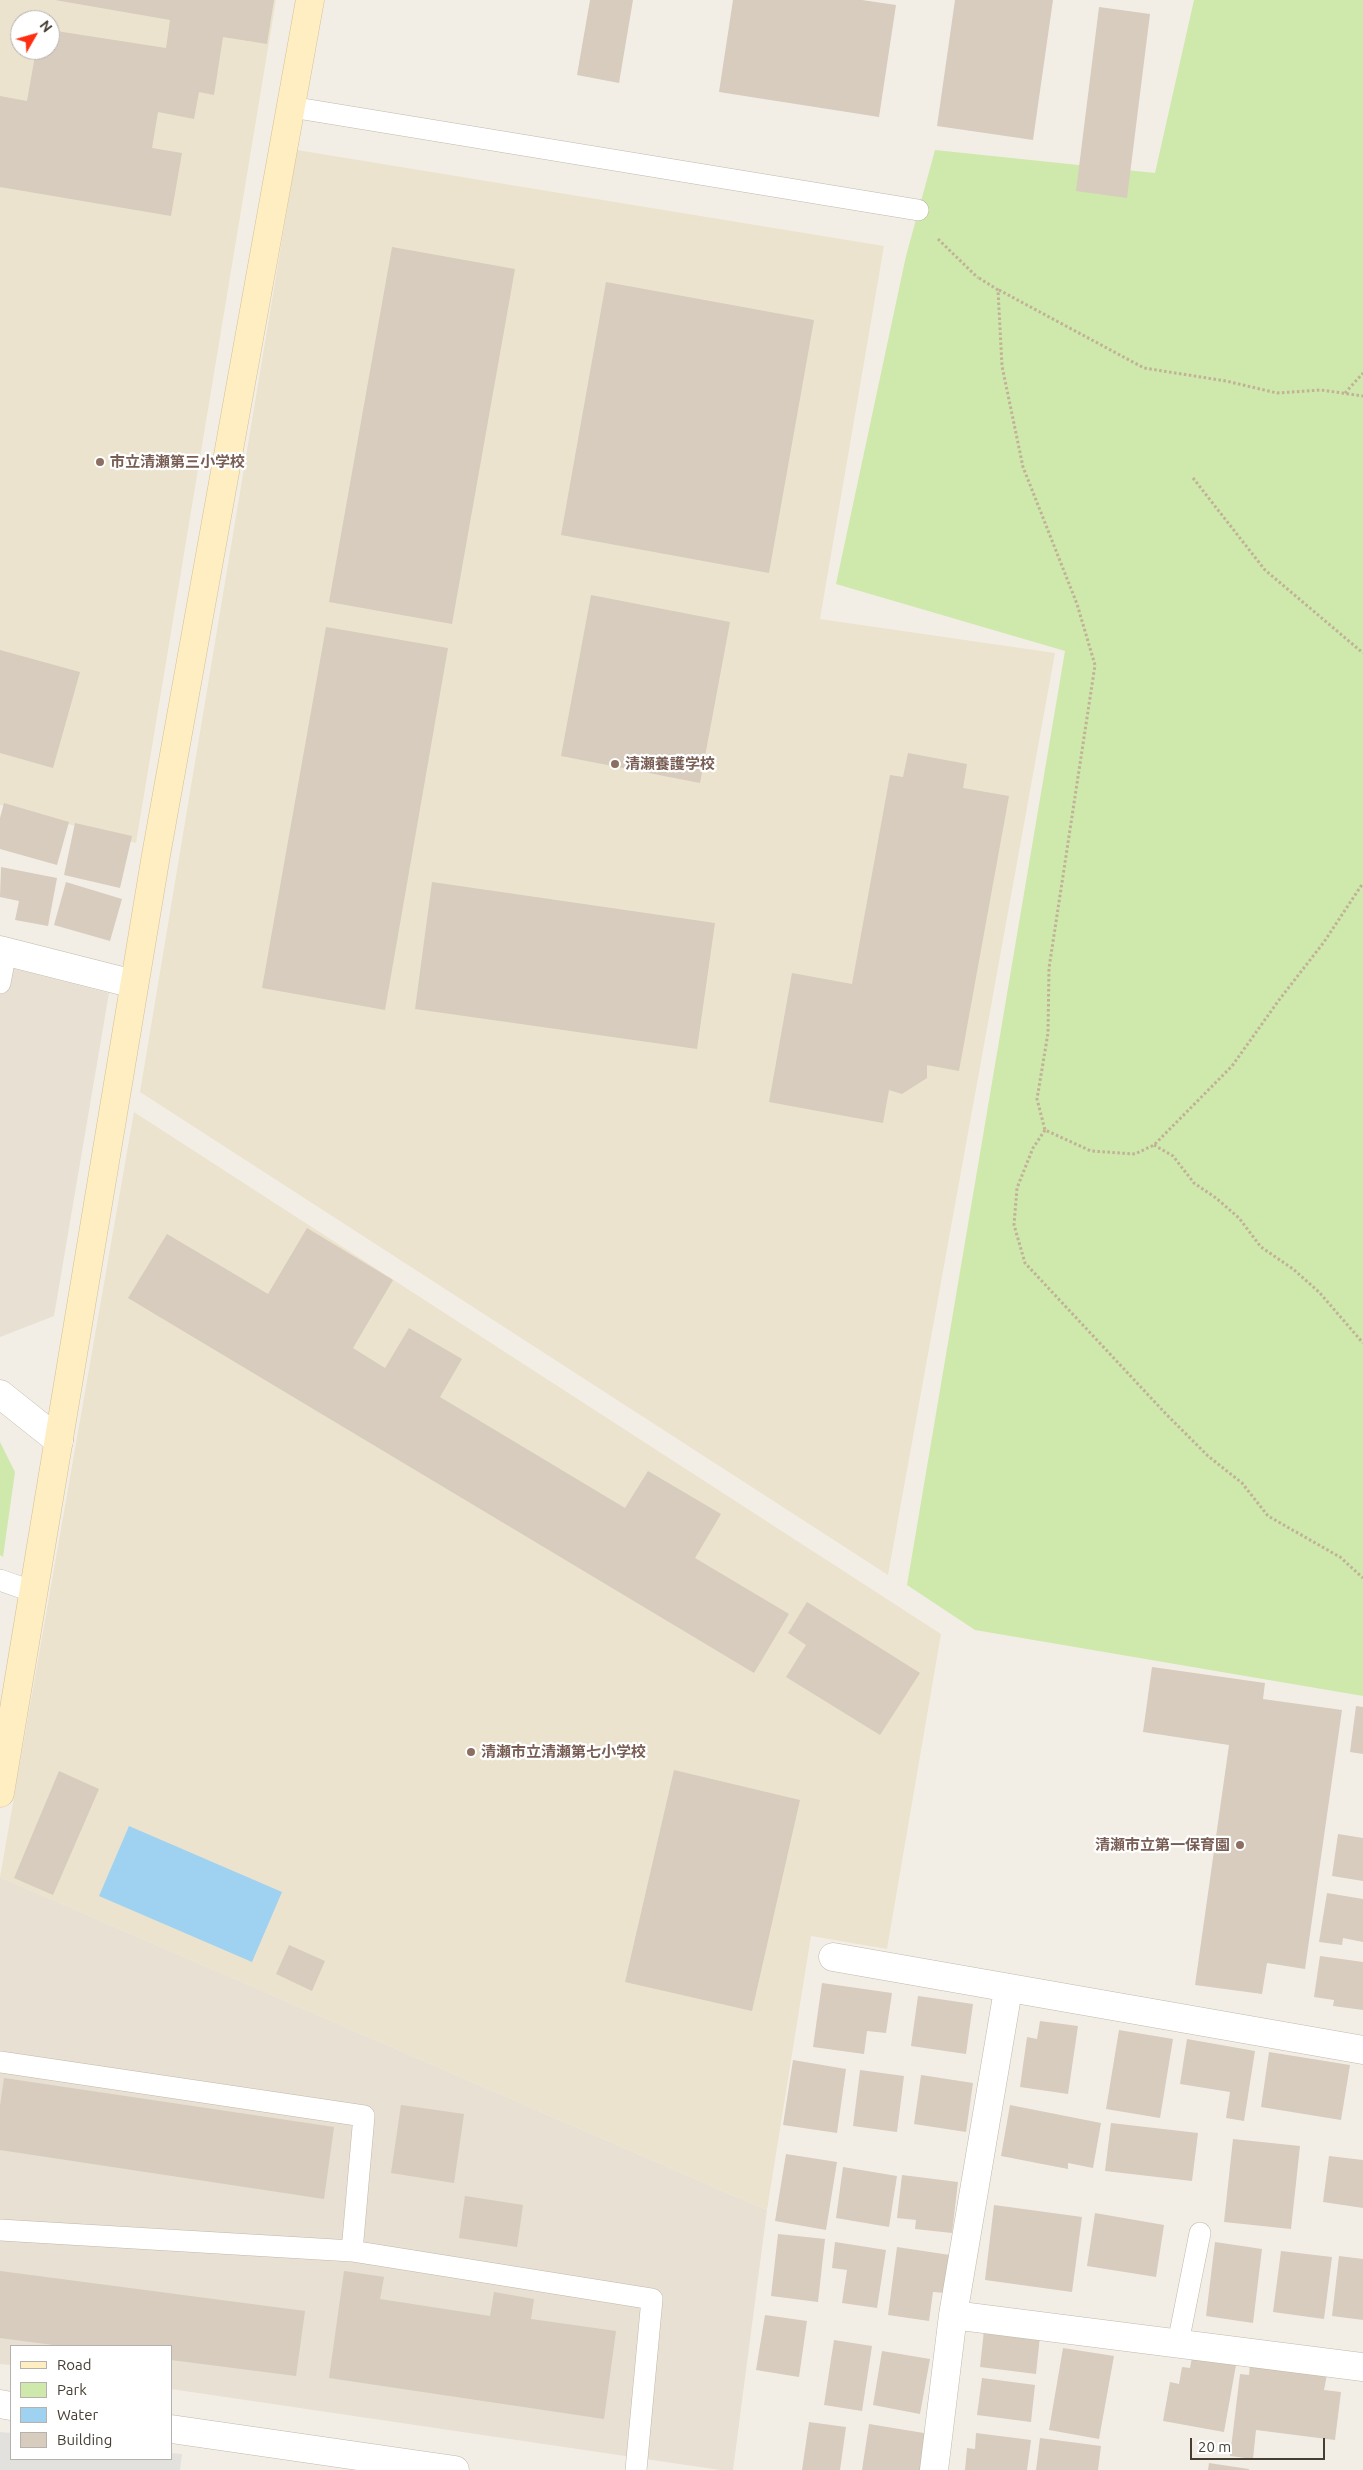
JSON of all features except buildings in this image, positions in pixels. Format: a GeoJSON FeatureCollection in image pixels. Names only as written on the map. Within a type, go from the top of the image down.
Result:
{"type":"FeatureCollection","features":[{"type":"Feature","properties":{"kind":"street"},"geometry":{"type":"LineString","coordinates":[[0,1793],[134,984],[310,0]]}},
{"type":"Feature","properties":{"kind":"street"},"geometry":{"type":"LineString","coordinates":[[3,951],[134,984]]}},
{"type":"Feature","properties":{"kind":"street"},"geometry":{"type":"LineString","coordinates":[[0,1394],[59,1441]]}},
{"type":"Feature","properties":{"kind":"street"},"geometry":{"type":"LineString","coordinates":[[833,1957],[1008,1990],[1363,2050]]}},
{"type":"Feature","properties":{"kind":"street"},"geometry":{"type":"LineString","coordinates":[[934,2470],[953,2315],[1008,1990]]}},
{"type":"Feature","properties":{"kind":"street"},"geometry":{"type":"LineString","coordinates":[[953,2315],[1363,2367]]}},
{"type":"Feature","properties":{"kind":"street"},"geometry":{"type":"LineString","coordinates":[[172,2429],[455,2470]]}},
{"type":"Feature","properties":{"kind":"lane"},"geometry":{"type":"LineString","coordinates":[[291,107],[918,210]]}},
{"type":"Feature","properties":{"kind":"lane"},"geometry":{"type":"LineString","coordinates":[[0,983],[3,951]]}},
{"type":"Feature","properties":{"kind":"lane"},"geometry":{"type":"LineString","coordinates":[[0,1580],[34,1592]]}},
{"type":"Feature","properties":{"kind":"lane"},"geometry":{"type":"LineString","coordinates":[[0,2062],[364,2116],[352,2251]]}},
{"type":"Feature","properties":{"kind":"lane"},"geometry":{"type":"LineString","coordinates":[[0,2230],[352,2251],[652,2299],[636,2470]]}},
{"type":"Feature","properties":{"kind":"lane"},"geometry":{"type":"LineString","coordinates":[[1178,2344],[1200,2233]]}},
{"type":"Feature","properties":{"kind":"path"},"geometry":{"type":"LineString","coordinates":[[918,210],[932,233],[979,278],[1144,368],[1226,381],[1277,393],[1321,390],[1363,396]]}},
{"type":"Feature","properties":{"kind":"path"},"geometry":{"type":"LineString","coordinates":[[998,290],[1002,366],[1023,467],[1077,604],[1095,665],[1049,968],[1048,1033],[1038,1099],[1046,1130]]}},
{"type":"Feature","properties":{"kind":"path"},"geometry":{"type":"LineString","coordinates":[[1345,393],[1363,374]]}},
{"type":"Feature","properties":{"kind":"path"},"geometry":{"type":"LineString","coordinates":[[1193,478],[1265,570],[1363,652]]}},
{"type":"Feature","properties":{"kind":"path"},"geometry":{"type":"LineString","coordinates":[[1046,1130],[1091,1151],[1134,1154],[1154,1145],[1232,1066],[1279,1000],[1324,942],[1363,883]]}},
{"type":"Feature","properties":{"kind":"path"},"geometry":{"type":"LineString","coordinates":[[1046,1130],[1033,1148],[1017,1188],[1014,1225],[1024,1263],[1166,1414],[1208,1456],[1242,1483],[1268,1516],[1340,1557],[1363,1578]]}},
{"type":"Feature","properties":{"kind":"path"},"geometry":{"type":"LineString","coordinates":[[1154,1145],[1172,1156],[1194,1182],[1239,1218],[1261,1247],[1293,1269],[1319,1292],[1363,1344]]}},
{"type":"Feature","properties":{"kind":"shaded area","name":"市立清瀬第三小学校"},"geometry":{"type":"Polygon","coordinates":[[[0,0],[276,0],[136,843],[0,805],[0,0]]]}},
{"type":"Feature","properties":{"kind":"shaded area","name":"清瀬養護学校"},"geometry":{"type":"Polygon","coordinates":[[[297,150],[884,246],[820,619],[1055,653],[888,1575],[140,1092],[297,150]]]}},
{"type":"Feature","properties":{"kind":"shaded area"},"geometry":{"type":"Polygon","coordinates":[[[0,965],[109,993],[54,1316],[0,1337],[0,965]]]}},
{"type":"Feature","properties":{"kind":"shaded area","name":"清瀬市立清瀬第七小学校"},"geometry":{"type":"Polygon","coordinates":[[[134,1112],[941,1634],[887,1949],[811,1936],[767,2210],[0,1877],[134,1112]]]}},
{"type":"Feature","properties":{"kind":"shaded area"},"geometry":{"type":"Polygon","coordinates":[[[0,1877],[767,2210],[733,2470],[720,2470],[172,2389],[172,2345],[10,2345],[10,2365],[0,2364],[0,1877]]]}},
{"type":"Feature","properties":{"kind":"shaded area"},"geometry":{"type":"Polygon","coordinates":[[[0,2432],[10,2433],[10,2460],[172,2460],[172,2453],[182,2454],[180,2470],[0,2470],[0,2432]]]}},
{"type":"Feature","properties":{"kind":"green space"},"geometry":{"type":"Polygon","coordinates":[[[1194,0],[1363,0],[1363,1696],[975,1630],[907,1585],[1065,651],[836,584],[906,256],[935,150],[1155,173],[1194,0]]]}},
{"type":"Feature","properties":{"kind":"green space"},"geometry":{"type":"Polygon","coordinates":[[[0,1442],[15,1472],[3,1557],[0,1555],[0,1442]]]}},
{"type":"Feature","properties":{"kind":"water"},"geometry":{"type":"Polygon","coordinates":[[[129,1826],[282,1892],[252,1962],[99,1896],[129,1826]]]}},
{"type":"Feature","properties":{"kind":"place","name":"市立清瀬第三小学校"},"geometry":{"type":"Point","coordinates":[100,462]}},
{"type":"Feature","properties":{"kind":"place","name":"清瀬養護学校"},"geometry":{"type":"Point","coordinates":[615,764]}},
{"type":"Feature","properties":{"kind":"place","name":"清瀬市立清瀬第七小学校"},"geometry":{"type":"Point","coordinates":[471,1752]}},
{"type":"Feature","properties":{"kind":"place","name":"清瀬市立第一保育園"},"geometry":{"type":"Point","coordinates":[1240,1845]}}]}
